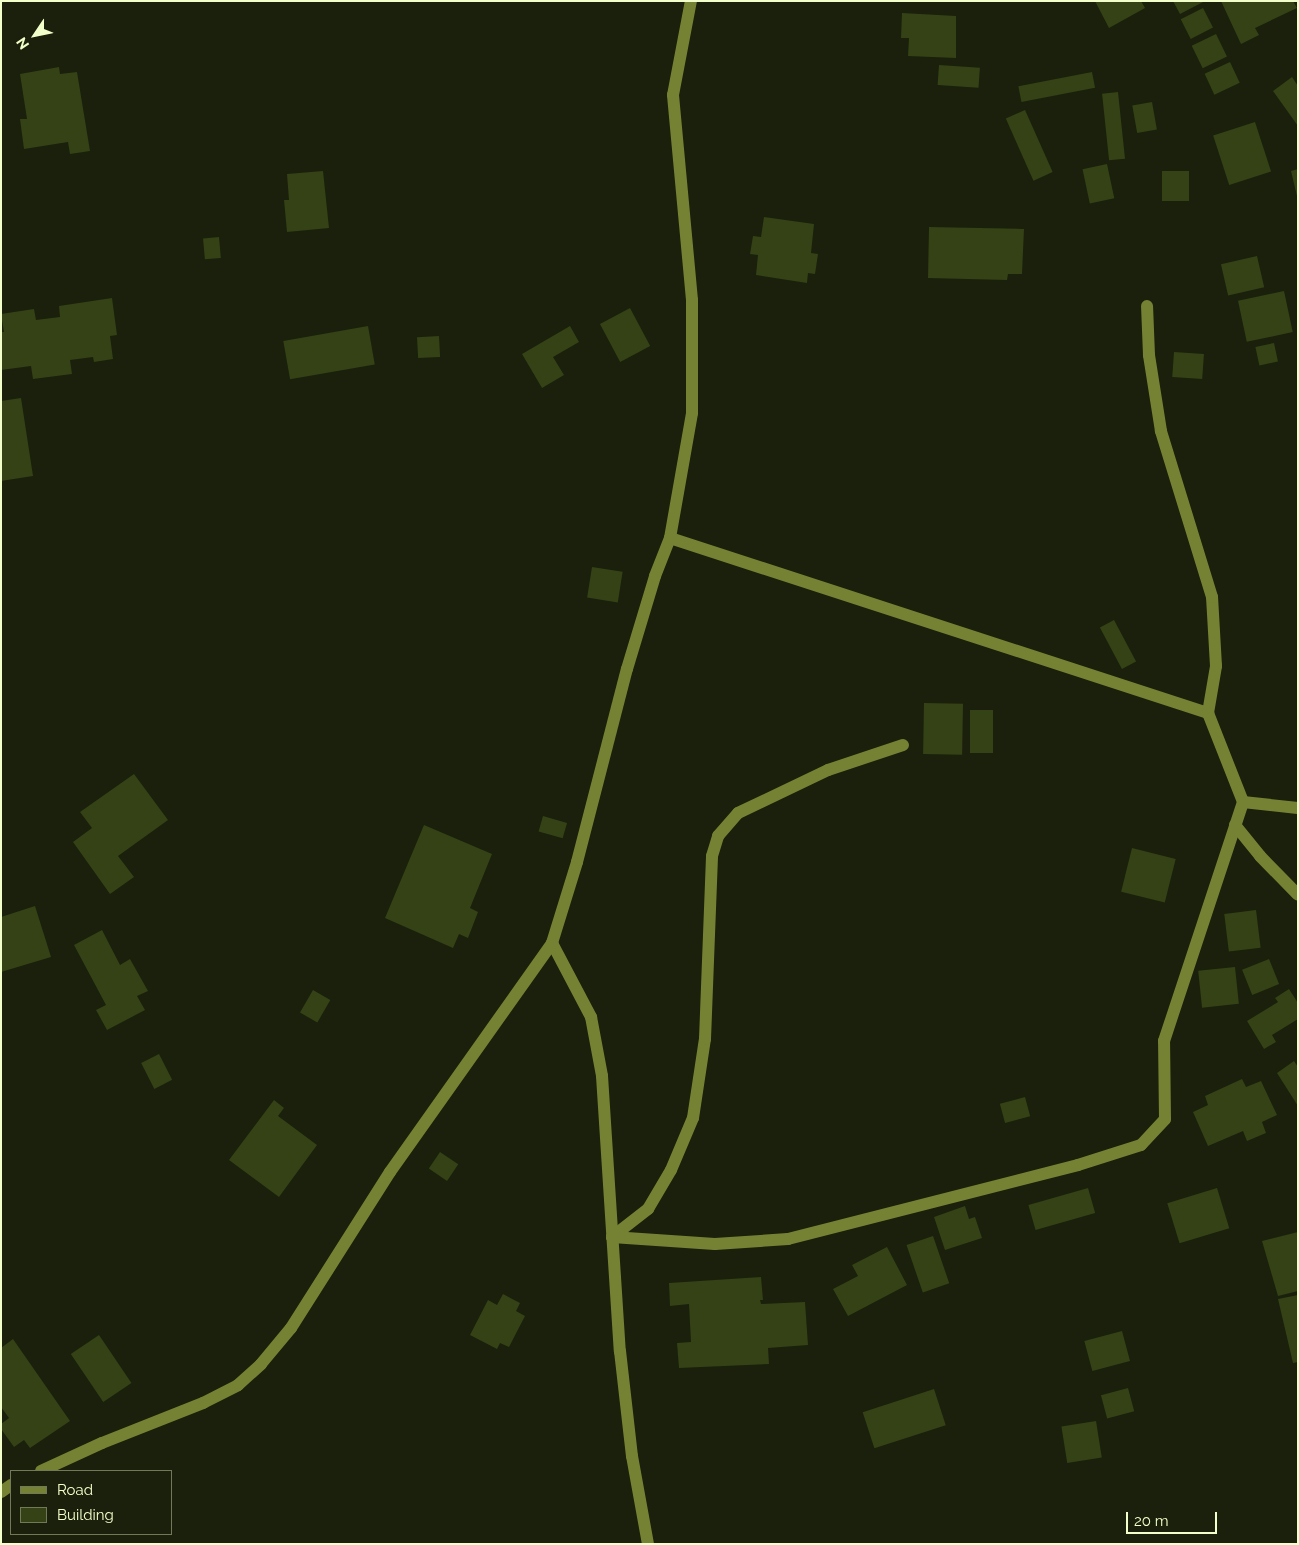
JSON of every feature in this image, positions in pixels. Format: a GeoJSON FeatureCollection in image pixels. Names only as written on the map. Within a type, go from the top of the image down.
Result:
{"type":"FeatureCollection","features":[{"type":"Feature","properties":{"kind":"street"},"geometry":{"type":"LineString","coordinates":[[43,1470],[102,1443],[203,1403],[238,1385],[260,1364],[291,1328],[390,1172],[552,943],[577,862],[627,669],[655,576],[670,538],[692,413],[692,300],[673,95],[692,1]]}},
{"type":"Feature","properties":{"kind":"street"},"geometry":{"type":"LineString","coordinates":[[612,1237],[715,1244],[788,1239],[1078,1165],[1141,1145],[1165,1120],[1164,1041],[1243,802],[1208,713],[1216,666],[1212,597],[1161,431],[1150,355],[1147,306]]}},
{"type":"Feature","properties":{"kind":"street"},"geometry":{"type":"LineString","coordinates":[[670,538],[1208,713]]}},
{"type":"Feature","properties":{"kind":"street"},"geometry":{"type":"LineString","coordinates":[[612,1237],[648,1209],[671,1170],[693,1118],[705,1039],[712,856],[718,836],[738,813],[828,770],[903,745]]}},
{"type":"Feature","properties":{"kind":"street"},"geometry":{"type":"LineString","coordinates":[[1243,802],[1298,808]]}},
{"type":"Feature","properties":{"kind":"street"},"geometry":{"type":"LineString","coordinates":[[1235,825],[1260,856],[1298,895]]}},
{"type":"Feature","properties":{"kind":"street"},"geometry":{"type":"LineString","coordinates":[[552,943],[590,1017],[602,1076],[620,1351],[632,1456],[648,1544]]}},
{"type":"Feature","properties":{"kind":"building"},"geometry":{"type":"Polygon","coordinates":[[[1095,1],[1141,1],[1145,8],[1109,28],[1095,1]]]}},
{"type":"Feature","properties":{"kind":"building"},"geometry":{"type":"Polygon","coordinates":[[[1173,1],[1205,1],[1180,14],[1173,1]]]}},
{"type":"Feature","properties":{"kind":"building"},"geometry":{"type":"Polygon","coordinates":[[[1221,1],[1293,1],[1297,8],[1255,28],[1259,35],[1241,44],[1221,1]]]}},
{"type":"Feature","properties":{"kind":"building"},"geometry":{"type":"Polygon","coordinates":[[[1203,8],[1213,28],[1191,39],[1181,19],[1203,8]]]}},
{"type":"Feature","properties":{"kind":"building"},"geometry":{"type":"Polygon","coordinates":[[[902,13],[956,16],[956,58],[908,56],[909,38],[901,38],[902,13]]]}},
{"type":"Feature","properties":{"kind":"building"},"geometry":{"type":"Polygon","coordinates":[[[1216,34],[1227,56],[1203,68],[1192,46],[1216,34]]]}},
{"type":"Feature","properties":{"kind":"building"},"geometry":{"type":"Polygon","coordinates":[[[1230,62],[1240,83],[1214,95],[1205,74],[1230,62]]]}},
{"type":"Feature","properties":{"kind":"building"},"geometry":{"type":"Polygon","coordinates":[[[939,65],[980,68],[979,88],[938,85],[939,65]]]}},
{"type":"Feature","properties":{"kind":"building"},"geometry":{"type":"Polygon","coordinates":[[[59,67],[60,74],[77,72],[90,151],[70,154],[68,142],[24,149],[20,119],[27,119],[20,74],[59,67]]]}},
{"type":"Feature","properties":{"kind":"building"},"geometry":{"type":"Polygon","coordinates":[[[1092,72],[1095,88],[1021,102],[1018,86],[1092,72]]]}},
{"type":"Feature","properties":{"kind":"building"},"geometry":{"type":"Polygon","coordinates":[[[1292,77],[1298,86],[1298,126],[1273,91],[1292,77]]]}},
{"type":"Feature","properties":{"kind":"building"},"geometry":{"type":"Polygon","coordinates":[[[1118,92],[1125,159],[1109,160],[1102,94],[1118,92]]]}},
{"type":"Feature","properties":{"kind":"building"},"geometry":{"type":"Polygon","coordinates":[[[1152,102],[1157,130],[1137,133],[1132,105],[1152,102]]]}},
{"type":"Feature","properties":{"kind":"building"},"geometry":{"type":"Polygon","coordinates":[[[1025,110],[1053,172],[1033,181],[1006,119],[1025,110]]]}},
{"type":"Feature","properties":{"kind":"building"},"geometry":{"type":"Polygon","coordinates":[[[1255,122],[1271,171],[1229,185],[1213,136],[1255,122]]]}},
{"type":"Feature","properties":{"kind":"building"},"geometry":{"type":"Polygon","coordinates":[[[1107,164],[1114,198],[1090,203],[1083,169],[1107,164]]]}},
{"type":"Feature","properties":{"kind":"building"},"geometry":{"type":"Polygon","coordinates":[[[1298,169],[1298,196],[1297,196],[1291,171],[1298,169]]]}},
{"type":"Feature","properties":{"kind":"building"},"geometry":{"type":"Polygon","coordinates":[[[323,171],[329,228],[287,232],[284,200],[289,200],[287,174],[323,171]]]}},
{"type":"Feature","properties":{"kind":"building"},"geometry":{"type":"Polygon","coordinates":[[[1162,171],[1189,171],[1189,201],[1162,201],[1162,171]]]}},
{"type":"Feature","properties":{"kind":"building"},"geometry":{"type":"Polygon","coordinates":[[[764,217],[814,224],[811,253],[818,254],[815,274],[808,273],[807,283],[756,275],[758,255],[750,254],[753,236],[761,237],[764,217]]]}},
{"type":"Feature","properties":{"kind":"building"},"geometry":{"type":"Polygon","coordinates":[[[929,227],[1024,229],[1022,274],[1008,274],[1007,280],[928,278],[929,227]]]}},
{"type":"Feature","properties":{"kind":"building"},"geometry":{"type":"Polygon","coordinates":[[[219,237],[221,258],[205,259],[203,238],[219,237]]]}},
{"type":"Feature","properties":{"kind":"building"},"geometry":{"type":"Polygon","coordinates":[[[1257,256],[1264,287],[1228,296],[1221,264],[1257,256]]]}},
{"type":"Feature","properties":{"kind":"building"},"geometry":{"type":"Polygon","coordinates":[[[1284,291],[1293,332],[1247,342],[1238,301],[1284,291]]]}},
{"type":"Feature","properties":{"kind":"building"},"geometry":{"type":"Polygon","coordinates":[[[112,298],[117,335],[110,336],[113,359],[94,362],[93,357],[70,360],[72,374],[33,379],[31,366],[1,370],[1,332],[4,332],[1,314],[34,309],[36,320],[60,317],[59,306],[112,298]]]}},
{"type":"Feature","properties":{"kind":"building"},"geometry":{"type":"Polygon","coordinates":[[[630,308],[650,346],[620,362],[600,324],[630,308]]]}},
{"type":"Feature","properties":{"kind":"building"},"geometry":{"type":"Polygon","coordinates":[[[368,326],[375,364],[290,379],[283,341],[368,326]]]}},
{"type":"Feature","properties":{"kind":"building"},"geometry":{"type":"Polygon","coordinates":[[[570,326],[579,342],[553,357],[564,375],[542,388],[522,354],[570,326]]]}},
{"type":"Feature","properties":{"kind":"building"},"geometry":{"type":"Polygon","coordinates":[[[439,336],[440,357],[418,358],[417,337],[439,336]]]}},
{"type":"Feature","properties":{"kind":"building"},"geometry":{"type":"Polygon","coordinates":[[[1274,343],[1278,362],[1259,366],[1255,347],[1274,343]]]}},
{"type":"Feature","properties":{"kind":"building"},"geometry":{"type":"Polygon","coordinates":[[[1174,352],[1204,354],[1202,379],[1172,377],[1174,352]]]}},
{"type":"Feature","properties":{"kind":"building"},"geometry":{"type":"Polygon","coordinates":[[[21,398],[33,476],[1,481],[1,401],[21,398]]]}},
{"type":"Feature","properties":{"kind":"building"},"geometry":{"type":"Polygon","coordinates":[[[592,567],[623,572],[618,602],[587,598],[592,567]]]}},
{"type":"Feature","properties":{"kind":"building"},"geometry":{"type":"Polygon","coordinates":[[[1114,620],[1136,661],[1122,669],[1100,628],[1114,620]]]}},
{"type":"Feature","properties":{"kind":"building"},"geometry":{"type":"Polygon","coordinates":[[[924,703],[963,704],[962,755],[923,754],[924,703]]]}},
{"type":"Feature","properties":{"kind":"building"},"geometry":{"type":"Polygon","coordinates":[[[970,710],[993,710],[993,753],[970,753],[970,710]]]}},
{"type":"Feature","properties":{"kind":"building"},"geometry":{"type":"Polygon","coordinates":[[[134,774],[168,820],[118,856],[134,877],[110,894],[73,842],[92,828],[80,812],[134,774]]]}},
{"type":"Feature","properties":{"kind":"building"},"geometry":{"type":"Polygon","coordinates":[[[543,816],[567,823],[563,838],[539,831],[543,816]]]}},
{"type":"Feature","properties":{"kind":"building"},"geometry":{"type":"Polygon","coordinates":[[[424,825],[492,854],[470,908],[478,912],[468,938],[459,934],[453,948],[385,918],[424,825]]]}},
{"type":"Feature","properties":{"kind":"building"},"geometry":{"type":"Polygon","coordinates":[[[1132,848],[1176,859],[1165,903],[1121,892],[1132,848]]]}},
{"type":"Feature","properties":{"kind":"building"},"geometry":{"type":"Polygon","coordinates":[[[35,906],[51,957],[1,972],[1,917],[35,906]]]}},
{"type":"Feature","properties":{"kind":"building"},"geometry":{"type":"Polygon","coordinates":[[[1256,910],[1261,948],[1229,952],[1224,914],[1256,910]]]}},
{"type":"Feature","properties":{"kind":"building"},"geometry":{"type":"Polygon","coordinates":[[[102,930],[120,965],[130,959],[148,991],[137,996],[145,1010],[107,1030],[96,1010],[106,1005],[74,945],[102,930]]]}},
{"type":"Feature","properties":{"kind":"building"},"geometry":{"type":"Polygon","coordinates":[[[1269,959],[1279,984],[1252,995],[1242,970],[1269,959]]]}},
{"type":"Feature","properties":{"kind":"building"},"geometry":{"type":"Polygon","coordinates":[[[1235,967],[1239,1004],[1202,1008],[1198,971],[1235,967]]]}},
{"type":"Feature","properties":{"kind":"building"},"geometry":{"type":"Polygon","coordinates":[[[1289,989],[1298,1003],[1298,1019],[1272,1035],[1276,1042],[1264,1049],[1247,1021],[1278,1002],[1275,998],[1289,989]]]}},
{"type":"Feature","properties":{"kind":"building"},"geometry":{"type":"Polygon","coordinates":[[[313,990],[330,1000],[317,1023],[300,1013],[313,990]]]}},
{"type":"Feature","properties":{"kind":"building"},"geometry":{"type":"Polygon","coordinates":[[[159,1054],[172,1080],[154,1089],[141,1063],[159,1054]]]}},
{"type":"Feature","properties":{"kind":"building"},"geometry":{"type":"Polygon","coordinates":[[[1294,1061],[1298,1067],[1298,1106],[1277,1073],[1294,1061]]]}},
{"type":"Feature","properties":{"kind":"building"},"geometry":{"type":"Polygon","coordinates":[[[1242,1079],[1246,1087],[1261,1081],[1277,1115],[1262,1122],[1266,1133],[1247,1141],[1243,1131],[1208,1146],[1193,1112],[1208,1105],[1205,1096],[1242,1079]]]}},
{"type":"Feature","properties":{"kind":"building"},"geometry":{"type":"Polygon","coordinates":[[[1025,1097],[1030,1116],[1005,1123],[1000,1104],[1025,1097]]]}},
{"type":"Feature","properties":{"kind":"building"},"geometry":{"type":"Polygon","coordinates":[[[274,1100],[284,1108],[278,1116],[317,1145],[279,1197],[229,1160],[274,1100]]]}},
{"type":"Feature","properties":{"kind":"building"},"geometry":{"type":"Polygon","coordinates":[[[440,1152],[458,1164],[447,1181],[429,1169],[440,1152]]]}},
{"type":"Feature","properties":{"kind":"building"},"geometry":{"type":"Polygon","coordinates":[[[1088,1188],[1095,1213],[1036,1230],[1028,1205],[1088,1188]]]}},
{"type":"Feature","properties":{"kind":"building"},"geometry":{"type":"Polygon","coordinates":[[[1217,1188],[1229,1228],[1180,1243],[1167,1203],[1217,1188]]]}},
{"type":"Feature","properties":{"kind":"building"},"geometry":{"type":"Polygon","coordinates":[[[965,1206],[969,1219],[975,1217],[982,1238],[945,1250],[934,1217],[965,1206]]]}},
{"type":"Feature","properties":{"kind":"building"},"geometry":{"type":"Polygon","coordinates":[[[1298,1232],[1298,1291],[1278,1296],[1262,1241],[1298,1232]]]}},
{"type":"Feature","properties":{"kind":"building"},"geometry":{"type":"Polygon","coordinates":[[[933,1236],[949,1283],[923,1292],[907,1245],[933,1236]]]}},
{"type":"Feature","properties":{"kind":"building"},"geometry":{"type":"Polygon","coordinates":[[[887,1247],[907,1285],[848,1316],[833,1289],[858,1276],[852,1265],[887,1247]]]}},
{"type":"Feature","properties":{"kind":"building"},"geometry":{"type":"Polygon","coordinates":[[[761,1277],[763,1300],[760,1300],[761,1304],[805,1302],[808,1345],[768,1348],[769,1364],[679,1368],[677,1343],[691,1342],[689,1304],[670,1306],[669,1283],[761,1277]]]}},
{"type":"Feature","properties":{"kind":"building"},"geometry":{"type":"Polygon","coordinates":[[[503,1294],[520,1303],[516,1311],[525,1316],[509,1347],[500,1343],[497,1349],[470,1335],[488,1300],[497,1305],[503,1294]]]}},
{"type":"Feature","properties":{"kind":"building"},"geometry":{"type":"Polygon","coordinates":[[[1298,1295],[1298,1362],[1293,1363],[1278,1299],[1298,1295]]]}},
{"type":"Feature","properties":{"kind":"building"},"geometry":{"type":"Polygon","coordinates":[[[1122,1331],[1130,1361],[1092,1371],[1084,1341],[1122,1331]]]}},
{"type":"Feature","properties":{"kind":"building"},"geometry":{"type":"Polygon","coordinates":[[[99,1335],[131,1383],[103,1402],[71,1354],[99,1335]]]}},
{"type":"Feature","properties":{"kind":"building"},"geometry":{"type":"Polygon","coordinates":[[[13,1339],[70,1421],[30,1448],[24,1440],[14,1447],[1,1429],[1,1424],[9,1418],[1,1407],[1,1348],[13,1339]]]}},
{"type":"Feature","properties":{"kind":"building"},"geometry":{"type":"Polygon","coordinates":[[[1128,1388],[1134,1411],[1107,1418],[1101,1395],[1128,1388]]]}},
{"type":"Feature","properties":{"kind":"building"},"geometry":{"type":"Polygon","coordinates":[[[934,1389],[946,1425],[874,1448],[863,1412],[934,1389]]]}},
{"type":"Feature","properties":{"kind":"building"},"geometry":{"type":"Polygon","coordinates":[[[1096,1421],[1102,1458],[1067,1463],[1061,1426],[1096,1421]]]}}]}
